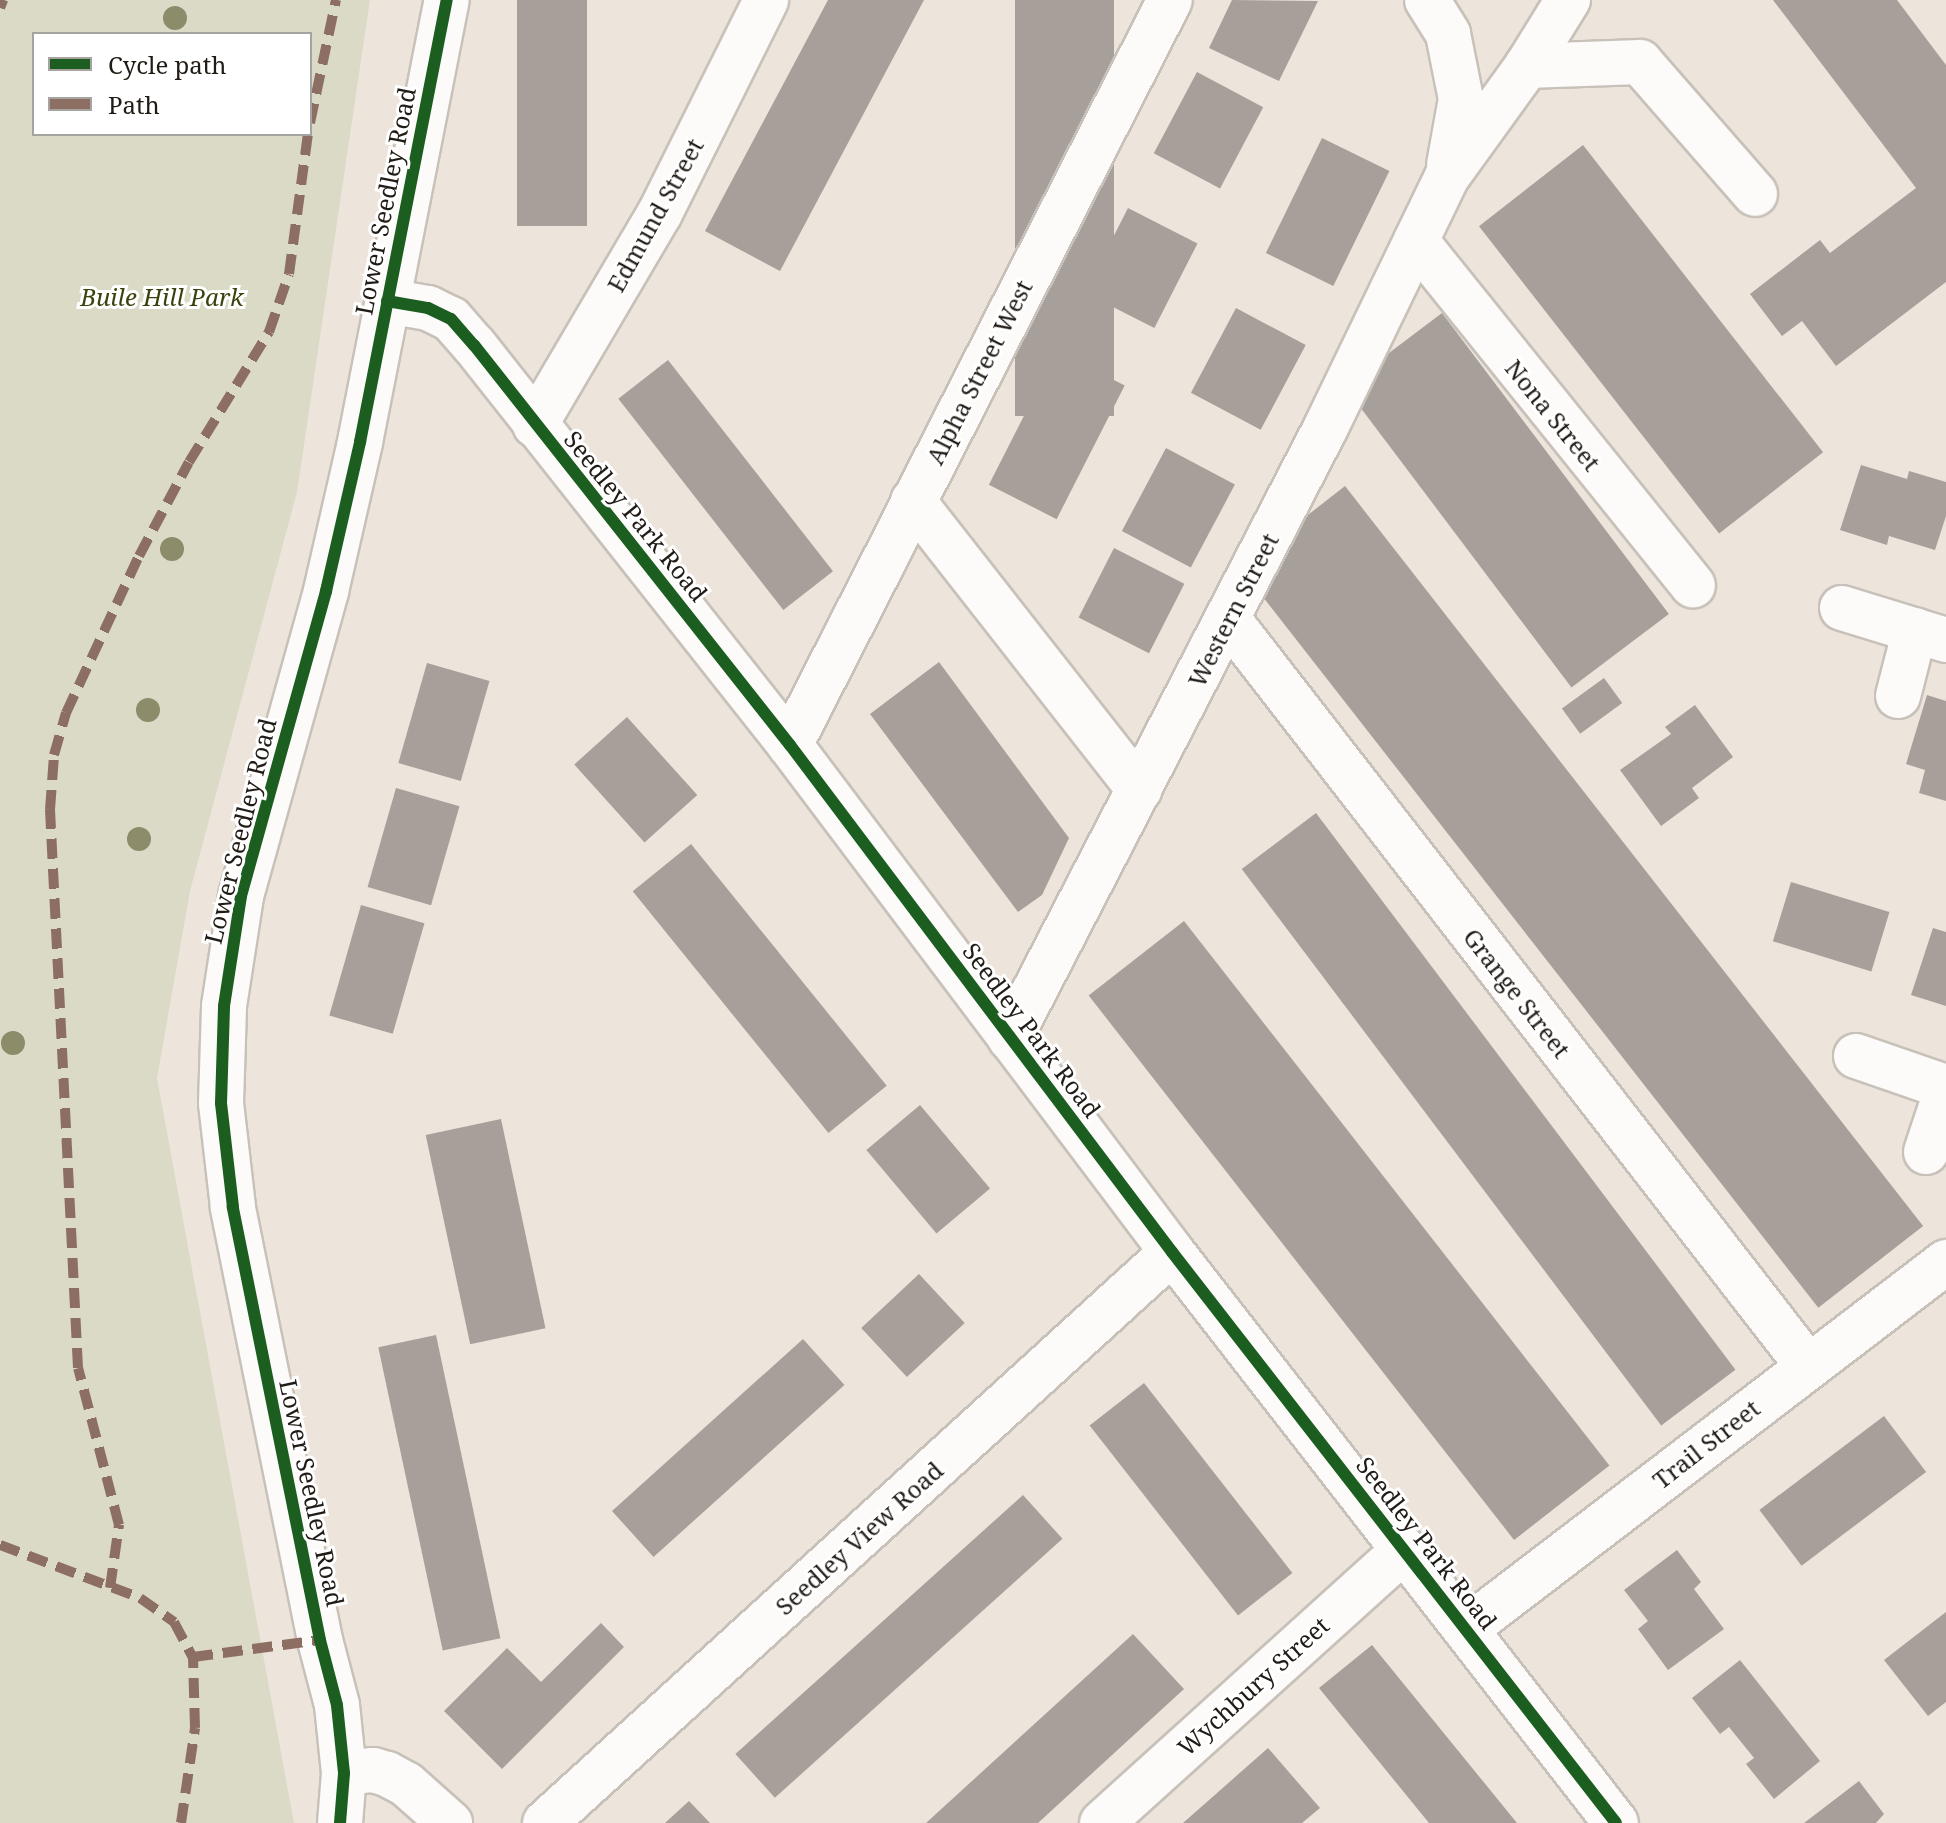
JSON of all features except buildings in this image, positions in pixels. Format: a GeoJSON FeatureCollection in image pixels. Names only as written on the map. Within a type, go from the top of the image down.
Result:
{"type":"FeatureCollection","features":[{"type":"Feature","properties":{"kind":"street","name":"Lower Seedley Road"},"geometry":{"type":"LineString","coordinates":[[340,1823],[344,1773],[337,1705],[314,1611],[233,1207],[221,1089],[224,1006],[241,896],[326,591],[360,442],[447,0]]}},
{"type":"Feature","properties":{"kind":"street","name":"Edmund Street"},"geometry":{"type":"LineString","coordinates":[[535,425],[660,213],[766,0]]}},
{"type":"Feature","properties":{"kind":"street","name":"Alpha Street West"},"geometry":{"type":"LineString","coordinates":[[790,745],[1170,0]]}},
{"type":"Feature","properties":{"kind":"street"},"geometry":{"type":"LineString","coordinates":[[1427,0],[1448,34],[1461,99],[1447,177]]}},
{"type":"Feature","properties":{"kind":"street"},"geometry":{"type":"LineString","coordinates":[[1447,177],[1527,66],[1568,0]]}},
{"type":"Feature","properties":{"kind":"street"},"geometry":{"type":"LineString","coordinates":[[1527,66],[1640,62],[1755,194]]}},
{"type":"Feature","properties":{"kind":"street","name":"Western Street"},"geometry":{"type":"LineString","coordinates":[[1010,1038],[1228,619],[1447,177]]}},
{"type":"Feature","properties":{"kind":"street","name":"Nona Street"},"geometry":{"type":"LineString","coordinates":[[1416,241],[1693,586]]}},
{"type":"Feature","properties":{"kind":"street","name":"Seedley Park Road"},"geometry":{"type":"LineString","coordinates":[[387,301],[428,308],[451,319],[790,745],[1172,1252],[1467,1628],[1603,1818]]}},
{"type":"Feature","properties":{"kind":"street"},"geometry":{"type":"LineString","coordinates":[[913,501],[1140,790]]}},
{"type":"Feature","properties":{"kind":"street"},"geometry":{"type":"LineString","coordinates":[[1842,608],[1930,635],[1898,696]]}},
{"type":"Feature","properties":{"kind":"street","name":"Grange Street"},"geometry":{"type":"LineString","coordinates":[[1228,619],[1807,1365]]}},
{"type":"Feature","properties":{"kind":"street"},"geometry":{"type":"LineString","coordinates":[[1856,1056],[1946,1090],[1926,1152]]}},
{"type":"Feature","properties":{"kind":"street","name":"Seedley View Road"},"geometry":{"type":"LineString","coordinates":[[545,1823],[1172,1252]]}},
{"type":"Feature","properties":{"kind":"street","name":"Trail Street"},"geometry":{"type":"LineString","coordinates":[[1467,1628],[1807,1365],[1946,1262]]}},
{"type":"Feature","properties":{"kind":"street","name":"Wychbury Street"},"geometry":{"type":"LineString","coordinates":[[1102,1823],[1404,1550]]}},
{"type":"Feature","properties":{"kind":"street"},"geometry":{"type":"LineString","coordinates":[[344,1773],[373,1770],[387,1774],[406,1784],[450,1823]]}},
{"type":"Feature","properties":{"kind":"green space","name":"Buile Hill Park"},"geometry":{"type":"Polygon","coordinates":[[[0,0],[370,0],[297,492],[190,891],[157,1078],[294,1823],[0,1823],[0,0]]]}},
{"type":"Feature","properties":{"kind":"marked path"},"geometry":{"type":"LineString","coordinates":[[0,8],[3,0]]}},
{"type":"Feature","properties":{"kind":"marked path"},"geometry":{"type":"LineString","coordinates":[[312,114],[336,0]]}},
{"type":"Feature","properties":{"kind":"marked path"},"geometry":{"type":"LineString","coordinates":[[110,1588],[119,1525],[78,1368],[50,810],[54,755],[66,713],[139,556],[189,462],[269,332],[289,274],[308,136]]}},
{"type":"Feature","properties":{"kind":"marked path"},"geometry":{"type":"LineString","coordinates":[[0,1545],[140,1598],[174,1622],[193,1657],[320,1640]]}},
{"type":"Feature","properties":{"kind":"marked path"},"geometry":{"type":"LineString","coordinates":[[181,1823],[195,1728],[193,1657]]}},
{"type":"Feature","properties":{"kind":"cycle path"},"geometry":{"type":"LineString","coordinates":[[340,1823],[344,1773],[337,1705],[320,1640],[233,1207],[221,1103],[224,1006],[241,896],[326,591],[360,442],[447,0]]}},
{"type":"Feature","properties":{"kind":"cycle path"},"geometry":{"type":"LineString","coordinates":[[387,301],[428,308],[451,319],[474,345],[790,745],[1172,1252],[1616,1823]]}}]}
